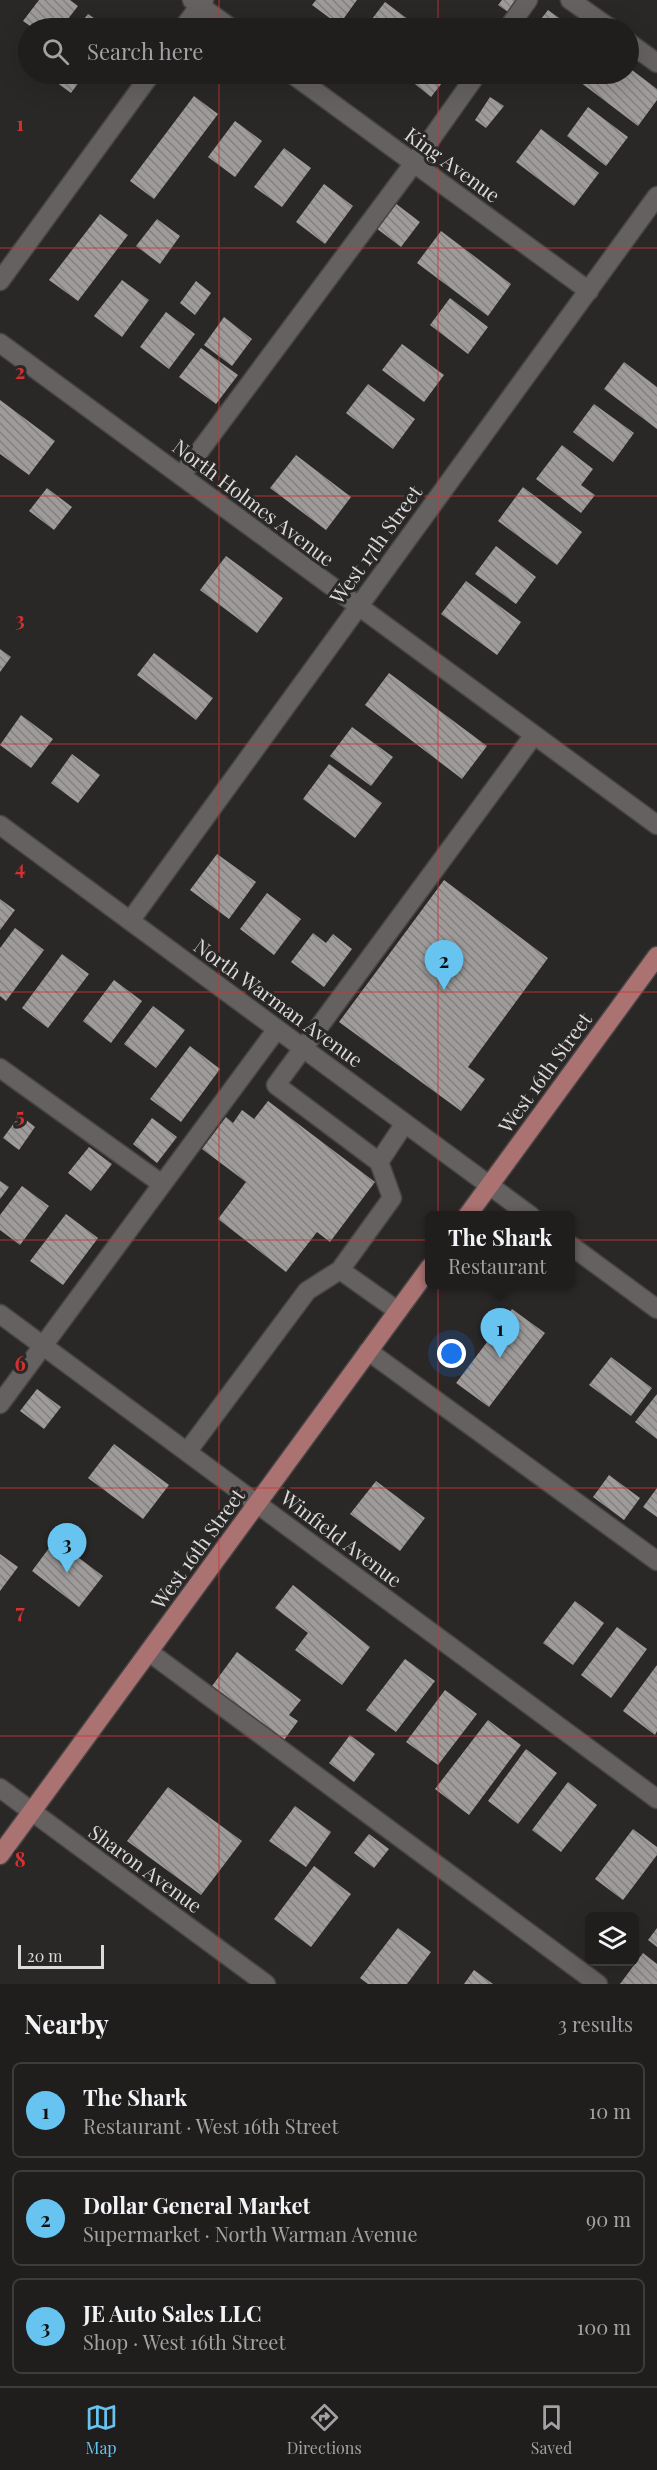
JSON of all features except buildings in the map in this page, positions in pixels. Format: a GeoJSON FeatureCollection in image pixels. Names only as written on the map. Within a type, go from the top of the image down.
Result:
{"type":"FeatureCollection","features":[{"type":"Feature","properties":{"kind":"main road","name":"West 16th Street"},"geometry":{"type":"LineString","coordinates":[[470,1211],[657,956]]}},
{"type":"Feature","properties":{"kind":"main road","name":"West 16th Street"},"geometry":{"type":"LineString","coordinates":[[0,1855],[425,1273]]}},
{"type":"Feature","properties":{"kind":"street"},"geometry":{"type":"LineString","coordinates":[[515,18],[528,0]]}},
{"type":"Feature","properties":{"kind":"street"},"geometry":{"type":"LineString","coordinates":[[570,0],[596,18]]}},
{"type":"Feature","properties":{"kind":"street"},"geometry":{"type":"LineString","coordinates":[[189,18],[198,2],[218,18]]}},
{"type":"Feature","properties":{"kind":"street"},"geometry":{"type":"LineString","coordinates":[[639,50],[657,63]]}},
{"type":"Feature","properties":{"kind":"street"},"geometry":{"type":"LineString","coordinates":[[0,280],[144,84]]}},
{"type":"Feature","properties":{"kind":"street","name":"King Avenue"},"geometry":{"type":"LineString","coordinates":[[306,84],[588,291]]}},
{"type":"Feature","properties":{"kind":"street"},"geometry":{"type":"LineString","coordinates":[[181,476],[414,163],[470,84]]}},
{"type":"Feature","properties":{"kind":"street","name":"West 17th Street"},"geometry":{"type":"LineString","coordinates":[[130,921],[657,196]]}},
{"type":"Feature","properties":{"kind":"street","name":"North Holmes Avenue"},"geometry":{"type":"LineString","coordinates":[[0,343],[657,825]]}},
{"type":"Feature","properties":{"kind":"street"},"geometry":{"type":"LineString","coordinates":[[187,1452],[307,1291],[340,1270],[392,1198],[379,1162],[276,1085],[534,735]]}},
{"type":"Feature","properties":{"kind":"street","name":"North Warman Avenue"},"geometry":{"type":"LineString","coordinates":[[0,825],[525,1211]]}},
{"type":"Feature","properties":{"kind":"street"},"geometry":{"type":"LineString","coordinates":[[0,1404],[276,1029]]}},
{"type":"Feature","properties":{"kind":"street"},"geometry":{"type":"LineString","coordinates":[[0,1068],[162,1184]]}},
{"type":"Feature","properties":{"kind":"street"},"geometry":{"type":"LineString","coordinates":[[379,1162],[405,1123]]}},
{"type":"Feature","properties":{"kind":"street"},"geometry":{"type":"LineString","coordinates":[[575,1249],[657,1309]]}},
{"type":"Feature","properties":{"kind":"street"},"geometry":{"type":"LineString","coordinates":[[340,1270],[398,1311]]}},
{"type":"Feature","properties":{"kind":"street","name":"Winfield Avenue"},"geometry":{"type":"LineString","coordinates":[[0,1314],[657,1799]]}},
{"type":"Feature","properties":{"kind":"street"},"geometry":{"type":"LineString","coordinates":[[368,1352],[657,1561]]}},
{"type":"Feature","properties":{"kind":"street"},"geometry":{"type":"LineString","coordinates":[[149,1652],[598,1984]]}},
{"type":"Feature","properties":{"kind":"street","name":"Sharon Avenue"},"geometry":{"type":"LineString","coordinates":[[0,1788],[266,1984]]}},
{"type":"Feature","properties":{"kind":"place","name":"Dollar General Market"},"geometry":{"type":"Point","coordinates":[444,990]}},
{"type":"Feature","properties":{"kind":"place","name":"The Shark"},"geometry":{"type":"Point","coordinates":[500,1358]}},
{"type":"Feature","properties":{"kind":"place","name":"JE Auto Sales LLC"},"geometry":{"type":"Point","coordinates":[67,1573]}}]}
